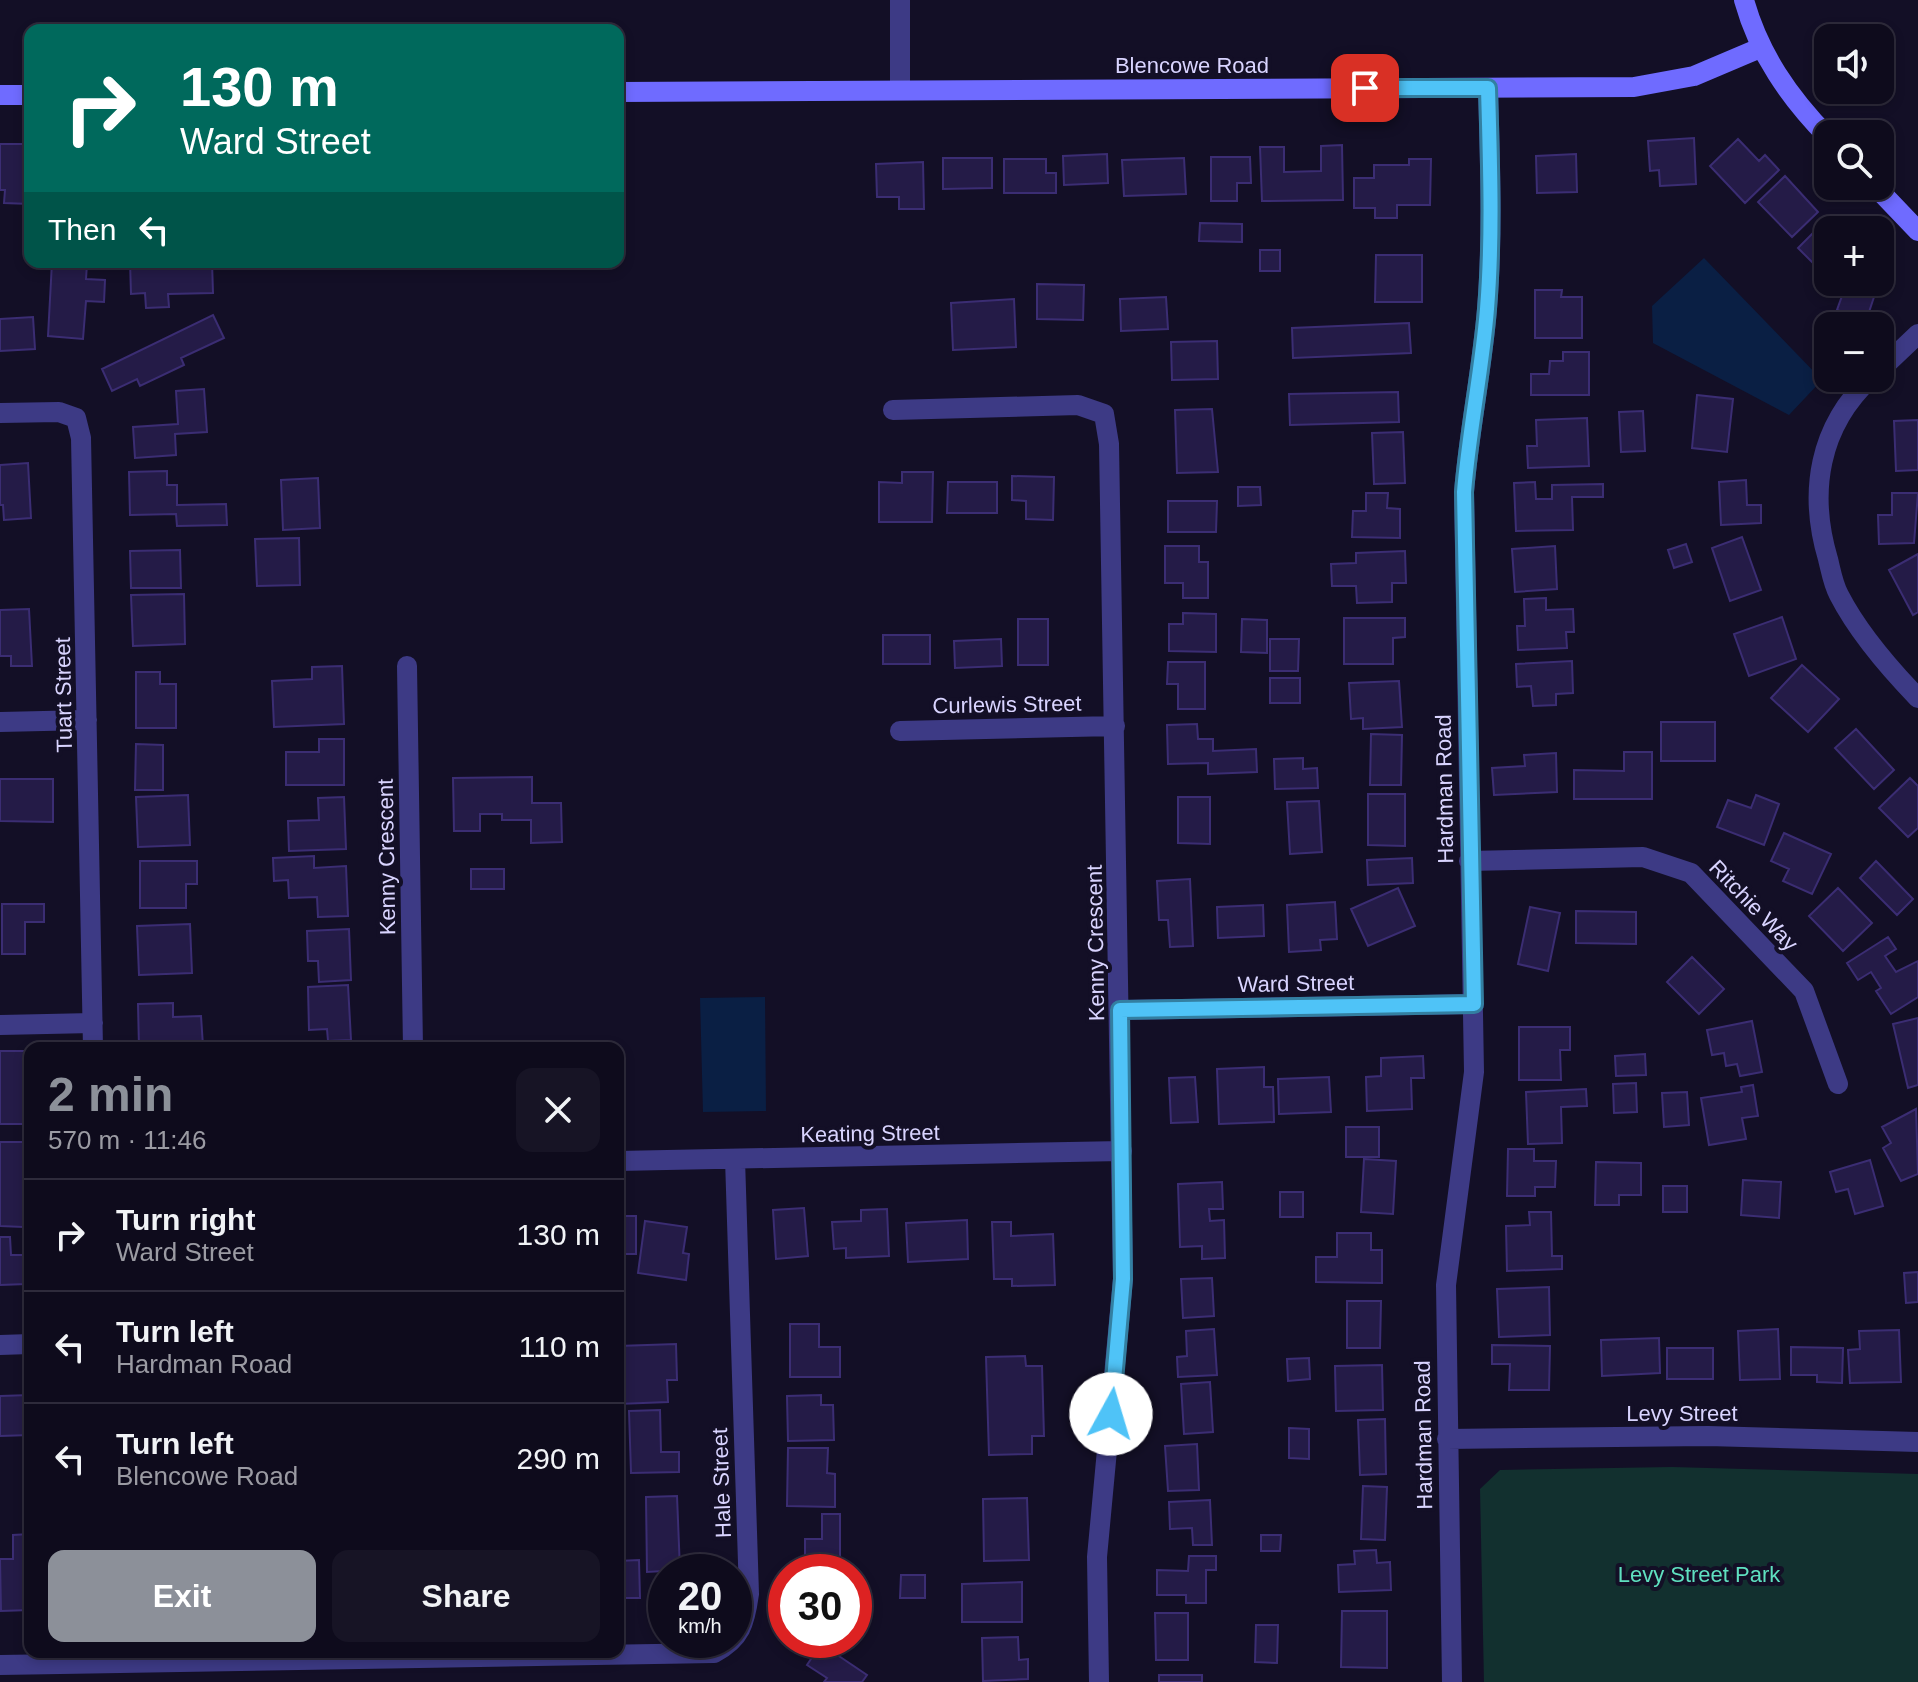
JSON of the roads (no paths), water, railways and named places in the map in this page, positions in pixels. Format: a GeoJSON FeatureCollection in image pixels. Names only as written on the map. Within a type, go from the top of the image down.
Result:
{"type":"FeatureCollection","features":[{"type":"Feature","properties":{"kind":"street"},"geometry":{"type":"LineString","coordinates":[[900,0],[900,90]]}},
{"type":"Feature","properties":{"kind":"street"},"geometry":{"type":"LineString","coordinates":[[1744,0],[1760,48],[1802,111],[1814,123]]}},
{"type":"Feature","properties":{"kind":"street","name":"Blencowe Road"},"geometry":{"type":"LineString","coordinates":[[624,92],[1634,87],[1694,76],[1760,48]]}},
{"type":"Feature","properties":{"kind":"street","name":"Hardman Road"},"geometry":{"type":"LineString","coordinates":[[1452,1682],[1446,1285],[1474,1072],[1464,492],[1470,422],[1487,314],[1492,246],[1488,88]]}},
{"type":"Feature","properties":{"kind":"street"},"geometry":{"type":"LineString","coordinates":[[0,95],[24,95]]}},
{"type":"Feature","properties":{"kind":"street"},"geometry":{"type":"LineString","coordinates":[[1888,200],[1918,231]]}},
{"type":"Feature","properties":{"kind":"street"},"geometry":{"type":"LineString","coordinates":[[1894,357],[1918,334]]}},
{"type":"Feature","properties":{"kind":"street"},"geometry":{"type":"LineString","coordinates":[[1859,392],[1838,415],[1824,449],[1817,492],[1821,537],[1838,593],[1870,642],[1918,698]]}},
{"type":"Feature","properties":{"kind":"street","name":"Kenny Crescent"},"geometry":{"type":"LineString","coordinates":[[893,410],[1078,405],[1104,414],[1109,444],[1122,1151],[1120,1333],[1097,1557],[1099,1682]]}},
{"type":"Feature","properties":{"kind":"street","name":"Tuart Street"},"geometry":{"type":"LineString","coordinates":[[0,413],[59,412],[76,418],[81,438],[93,1042]]}},
{"type":"Feature","properties":{"kind":"street","name":"Kenny Crescent"},"geometry":{"type":"LineString","coordinates":[[407,666],[413,1042]]}},
{"type":"Feature","properties":{"kind":"street"},"geometry":{"type":"LineString","coordinates":[[0,722],[87,720]]}},
{"type":"Feature","properties":{"kind":"street","name":"Curlewis Street"},"geometry":{"type":"LineString","coordinates":[[900,731],[1115,726]]}},
{"type":"Feature","properties":{"kind":"street","name":"Ritchie Way"},"geometry":{"type":"LineString","coordinates":[[1469,861],[1643,857],[1691,873],[1804,991],[1838,1084]]}},
{"type":"Feature","properties":{"kind":"street","name":"Ward Street"},"geometry":{"type":"LineString","coordinates":[[1120,1010],[1474,1004]]}},
{"type":"Feature","properties":{"kind":"street"},"geometry":{"type":"LineString","coordinates":[[0,1025],[93,1023]]}},
{"type":"Feature","properties":{"kind":"street","name":"Keating Street"},"geometry":{"type":"LineString","coordinates":[[624,1161],[1122,1151]]}},
{"type":"Feature","properties":{"kind":"street","name":"Hale Street"},"geometry":{"type":"LineString","coordinates":[[624,1653],[714,1653],[732,1644],[745,1623],[749,1594],[735,1159]]}},
{"type":"Feature","properties":{"kind":"street"},"geometry":{"type":"LineString","coordinates":[[0,1345],[24,1344]]}},
{"type":"Feature","properties":{"kind":"street","name":"Levy Street"},"geometry":{"type":"LineString","coordinates":[[1447,1439],[1708,1436],[1918,1442]]}},
{"type":"Feature","properties":{"kind":"street","name":"Hale Street"},"geometry":{"type":"LineString","coordinates":[[0,1665],[332,1658]]}},
{"type":"Feature","properties":{"kind":"street"},"geometry":{"type":"LineString","coordinates":[[262,1661],[263,1682]]}},
{"type":"Feature","properties":{"kind":"water"},"geometry":{"type":"Polygon","coordinates":[[[1704,258],[1814,372],[1814,388],[1789,415],[1653,343],[1652,306],[1704,258]]]}},
{"type":"Feature","properties":{"kind":"water"},"geometry":{"type":"Polygon","coordinates":[[[765,997],[766,1111],[703,1112],[700,998],[765,997]]]}},
{"type":"Feature","properties":{"kind":"park label","name":"Levy Street Park"},"geometry":{"type":"Point","coordinates":[1699,1574]}}]}
